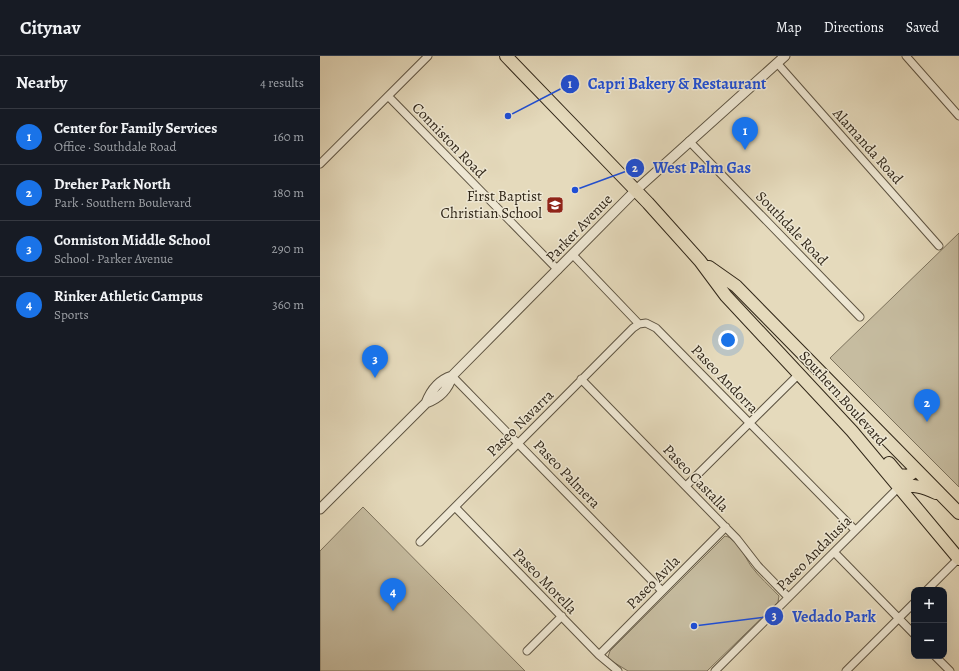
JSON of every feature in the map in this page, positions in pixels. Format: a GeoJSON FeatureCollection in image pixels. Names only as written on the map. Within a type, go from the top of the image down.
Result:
{"type":"FeatureCollection","features":[{"type":"Feature","properties":{"kind":"main road","name":"Southern Boulevard"},"geometry":{"type":"LineString","coordinates":[[506,56],[636,190],[700,261],[726,296],[800,373],[870,453],[959,559]]}},
{"type":"Feature","properties":{"kind":"main road","name":"Southern Boulevard"},"geometry":{"type":"LineString","coordinates":[[700,261],[736,286],[959,513]]}},
{"type":"Feature","properties":{"kind":"main road"},"geometry":{"type":"LineString","coordinates":[[800,373],[842,395]]}},
{"type":"Feature","properties":{"kind":"main road"},"geometry":{"type":"LineString","coordinates":[[870,453],[883,457],[900,475],[908,476],[916,470]]}},
{"type":"Feature","properties":{"kind":"main road"},"geometry":{"type":"LineString","coordinates":[[899,487],[911,485],[925,488],[944,498]]}},
{"type":"Feature","properties":{"kind":"street"},"geometry":{"type":"LineString","coordinates":[[320,164],[428,56]]}},
{"type":"Feature","properties":{"kind":"street","name":"Parker Avenue"},"geometry":{"type":"LineString","coordinates":[[320,509],[426,403],[430,393],[443,379],[452,376],[636,190],[785,56]]}},
{"type":"Feature","properties":{"kind":"street"},"geometry":{"type":"LineString","coordinates":[[906,56],[959,116]]}},
{"type":"Feature","properties":{"kind":"street","name":"Alamanda Road"},"geometry":{"type":"LineString","coordinates":[[777,63],[939,246]]}},
{"type":"Feature","properties":{"kind":"street","name":"Conniston Road"},"geometry":{"type":"LineString","coordinates":[[388,96],[558,270]]}},
{"type":"Feature","properties":{"kind":"street","name":"Southdale Road"},"geometry":{"type":"LineString","coordinates":[[689,141],[860,316]]}},
{"type":"Feature","properties":{"kind":"street"},"geometry":{"type":"LineString","coordinates":[[573,255],[639,324]]}},
{"type":"Feature","properties":{"kind":"street","name":"Paseo Andorra"},"geometry":{"type":"LineString","coordinates":[[639,324],[646,323],[656,328],[855,530]]}},
{"type":"Feature","properties":{"kind":"street","name":"Paseo Navarra"},"geometry":{"type":"LineString","coordinates":[[420,542],[581,379],[633,328],[639,324]]}},
{"type":"Feature","properties":{"kind":"street"},"geometry":{"type":"LineString","coordinates":[[686,486],[800,373]]}},
{"type":"Feature","properties":{"kind":"street","name":"Paseo Palmera"},"geometry":{"type":"LineString","coordinates":[[452,376],[662,591]]}},
{"type":"Feature","properties":{"kind":"street","name":"Paseo Castalla"},"geometry":{"type":"LineString","coordinates":[[581,379],[726,527],[758,566],[788,597]]}},
{"type":"Feature","properties":{"kind":"street","name":"Paseo Andalusia"},"geometry":{"type":"LineString","coordinates":[[715,671],[899,487]]}},
{"type":"Feature","properties":{"kind":"street","name":"Paseo Morella"},"geometry":{"type":"LineString","coordinates":[[455,507],[599,655],[618,671]]}},
{"type":"Feature","properties":{"kind":"street","name":"Paseo Avila"},"geometry":{"type":"LineString","coordinates":[[599,655],[726,527]]}},
{"type":"Feature","properties":{"kind":"street"},"geometry":{"type":"LineString","coordinates":[[834,552],[911,631]]}},
{"type":"Feature","properties":{"kind":"street"},"geometry":{"type":"LineString","coordinates":[[930,587],[959,559]]}},
{"type":"Feature","properties":{"kind":"street"},"geometry":{"type":"LineString","coordinates":[[846,671],[911,606]]}},
{"type":"Feature","properties":{"kind":"street"},"geometry":{"type":"LineString","coordinates":[[527,651],[562,616]]}},
{"type":"Feature","properties":{"kind":"street"},"geometry":{"type":"LineString","coordinates":[[938,659],[950,671]]}},
{"type":"Feature","properties":{"kind":"shaded area"},"geometry":{"type":"Polygon","coordinates":[[[959,233],[959,487],[830,358],[959,233]]]}},
{"type":"Feature","properties":{"kind":"shaded area"},"geometry":{"type":"Polygon","coordinates":[[[363,507],[525,671],[320,671],[320,551],[363,507]]]}},
{"type":"Feature","properties":{"kind":"shaded area"},"geometry":{"type":"Polygon","coordinates":[[[725,536],[729,537],[737,544],[754,570],[779,596],[778,602],[707,671],[628,671],[610,660],[608,657],[610,651],[725,536]]]}},
{"type":"Feature","properties":{"kind":"place","name":"Capri Bakery & Restaurant"},"geometry":{"type":"Point","coordinates":[508,116]}},
{"type":"Feature","properties":{"kind":"place","name":"Center for Family Services"},"geometry":{"type":"Point","coordinates":[745,150]}},
{"type":"Feature","properties":{"kind":"place","name":"West Palm Gas"},"geometry":{"type":"Point","coordinates":[575,190]}},
{"type":"Feature","properties":{"kind":"place","name":"First Baptist Christian School"},"geometry":{"type":"Point","coordinates":[555,205]}},
{"type":"Feature","properties":{"kind":"place","name":"Conniston Middle School"},"geometry":{"type":"Point","coordinates":[375,378]}},
{"type":"Feature","properties":{"kind":"place","name":"Dreher Park North"},"geometry":{"type":"Point","coordinates":[927,422]}},
{"type":"Feature","properties":{"kind":"place","name":"Rinker Athletic Campus"},"geometry":{"type":"Point","coordinates":[393,611]}},
{"type":"Feature","properties":{"kind":"place","name":"Vedado Park"},"geometry":{"type":"Point","coordinates":[694,626]}}]}
